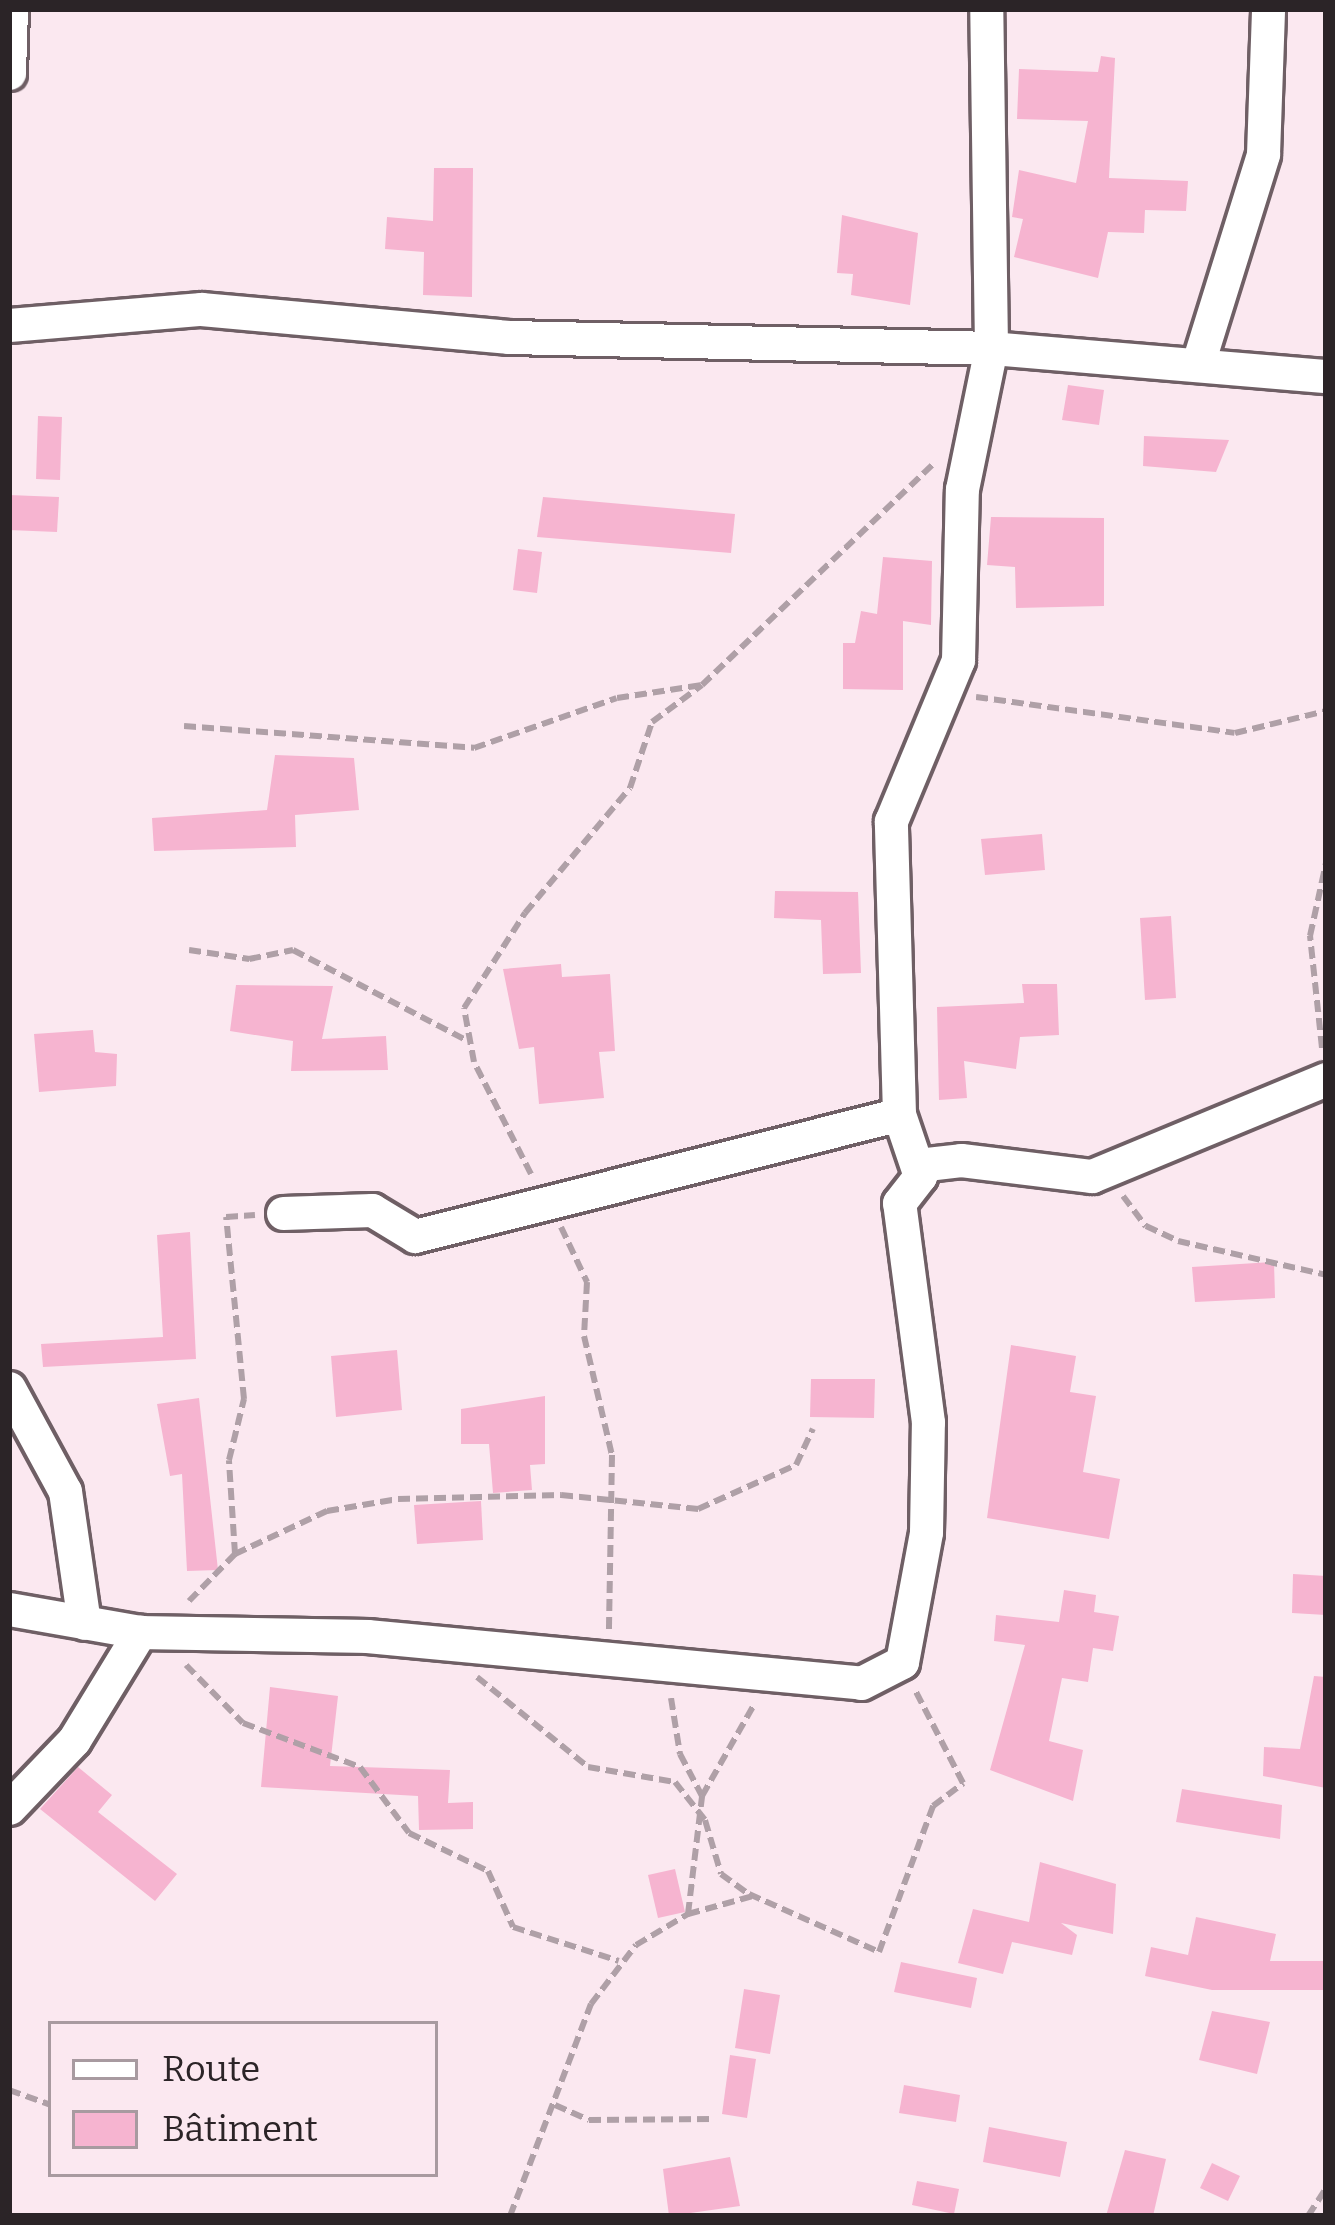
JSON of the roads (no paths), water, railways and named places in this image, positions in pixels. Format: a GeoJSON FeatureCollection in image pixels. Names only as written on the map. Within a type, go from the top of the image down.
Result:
{"type":"FeatureCollection","features":[{"type":"Feature","properties":{"kind":"street"},"geometry":{"type":"LineString","coordinates":[[9,73],[11,9]]}},
{"type":"Feature","properties":{"kind":"street"},"geometry":{"type":"LineString","coordinates":[[920,1176],[898,1114],[891,821],[953,681],[973,431],[991,348],[986,9]]}},
{"type":"Feature","properties":{"kind":"street"},"geometry":{"type":"LineString","coordinates":[[1199,360],[1263,154],[1268,9]]}},
{"type":"Feature","properties":{"kind":"street"},"geometry":{"type":"LineString","coordinates":[[9,325],[201,309],[509,337],[991,348],[1199,360],[1326,376]]}},
{"type":"Feature","properties":{"kind":"street"},"geometry":{"type":"LineString","coordinates":[[9,1609],[140,1632],[445,1644],[861,1683],[902,1663],[926,1532],[928,1422],[898,1203],[920,1176],[918,1165],[962,1160],[1047,1179],[1100,1172],[1326,1079]]}},
{"type":"Feature","properties":{"kind":"street"},"geometry":{"type":"LineString","coordinates":[[283,1213],[372,1210],[415,1236],[898,1114]]}},
{"type":"Feature","properties":{"kind":"street"},"geometry":{"type":"LineString","coordinates":[[9,1388],[65,1491],[84,1623]]}},
{"type":"Feature","properties":{"kind":"street"},"geometry":{"type":"LineString","coordinates":[[9,1808],[74,1740],[140,1632]]}}]}
